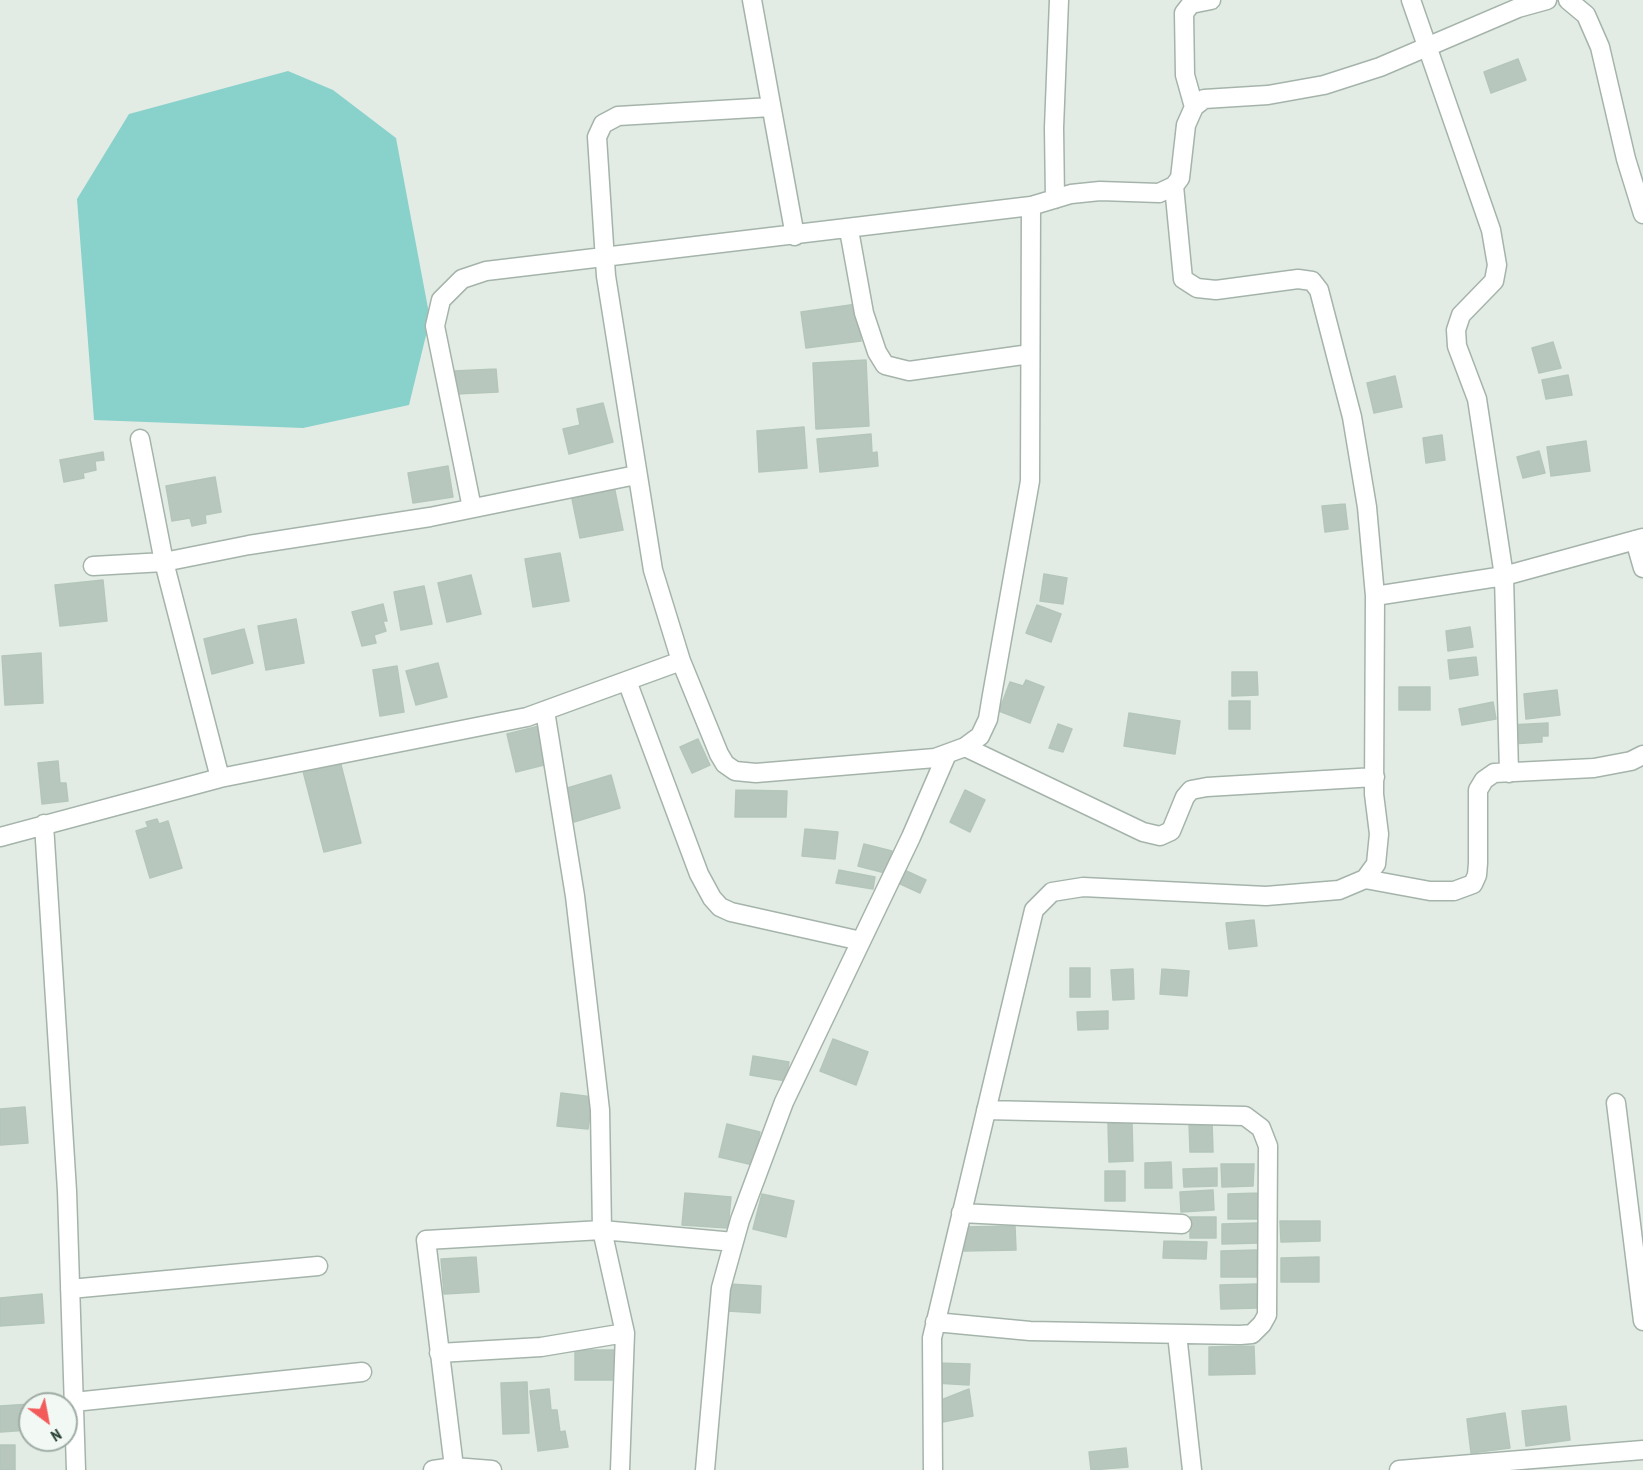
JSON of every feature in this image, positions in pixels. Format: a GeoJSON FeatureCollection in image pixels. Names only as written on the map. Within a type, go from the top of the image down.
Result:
{"type":"FeatureCollection","features":[{"type":"Feature","properties":{"kind":"street"},"geometry":{"type":"LineString","coordinates":[[752,0],[795,236]]}},
{"type":"Feature","properties":{"kind":"street"},"geometry":{"type":"LineString","coordinates":[[1055,199],[1055,106],[1059,0]]}},
{"type":"Feature","properties":{"kind":"street"},"geometry":{"type":"LineString","coordinates":[[1194,107],[1185,75],[1184,14],[1191,4],[1211,0]]}},
{"type":"Feature","properties":{"kind":"street"},"geometry":{"type":"LineString","coordinates":[[1411,0],[1491,230],[1497,265],[1494,280],[1461,315],[1456,330],[1457,346],[1477,399],[1504,576],[1509,772]]}},
{"type":"Feature","properties":{"kind":"street"},"geometry":{"type":"LineString","coordinates":[[472,508],[435,326],[441,300],[462,279],[486,272],[849,230],[1031,206],[1100,191],[1159,193],[1174,186],[1180,178],[1186,125],[1194,107],[1204,99],[1268,95],[1324,86],[1380,67],[1518,8],[1547,0]]}},
{"type":"Feature","properties":{"kind":"street"},"geometry":{"type":"LineString","coordinates":[[1568,0],[1586,15],[1600,47],[1626,159],[1643,214]]}},
{"type":"Feature","properties":{"kind":"street"},"geometry":{"type":"LineString","coordinates":[[771,107],[618,116],[603,124],[597,137],[605,259],[636,475],[653,570],[681,661],[719,754],[725,764],[735,771],[778,772],[935,758],[965,747],[980,736],[987,719],[1030,481],[1031,206]]}},
{"type":"Feature","properties":{"kind":"street"},"geometry":{"type":"LineString","coordinates":[[933,1470],[932,1338],[1034,910],[1052,892],[1094,887],[1266,896],[1339,890],[1365,879],[1376,864],[1379,834],[1375,777],[1375,596],[1367,507],[1352,417],[1319,290],[1312,280],[1298,279],[1215,290],[1197,288],[1183,279],[1174,186]]}},
{"type":"Feature","properties":{"kind":"street"},"geometry":{"type":"LineString","coordinates":[[849,230],[864,313],[877,352],[885,365],[909,371],[1030,354]]}},
{"type":"Feature","properties":{"kind":"street"},"geometry":{"type":"LineString","coordinates":[[140,439],[164,562],[220,778]]}},
{"type":"Feature","properties":{"kind":"street"},"geometry":{"type":"LineString","coordinates":[[93,566],[164,562],[249,545],[472,508],[636,475]]}},
{"type":"Feature","properties":{"kind":"street"},"geometry":{"type":"LineString","coordinates":[[1375,596],[1504,576],[1639,539],[1643,568]]}},
{"type":"Feature","properties":{"kind":"street"},"geometry":{"type":"LineString","coordinates":[[0,837],[220,778],[527,717],[681,661]]}},
{"type":"Feature","properties":{"kind":"street"},"geometry":{"type":"LineString","coordinates":[[627,681],[699,874],[712,898],[731,912],[861,941]]}},
{"type":"Feature","properties":{"kind":"street"},"geometry":{"type":"LineString","coordinates":[[545,711],[575,896],[599,1099],[602,1230],[625,1333],[620,1470]]}},
{"type":"Feature","properties":{"kind":"street"},"geometry":{"type":"LineString","coordinates":[[965,747],[1143,832],[1160,836],[1171,831],[1185,797],[1191,790],[1207,787],[1375,777]]}},
{"type":"Feature","properties":{"kind":"street"},"geometry":{"type":"LineString","coordinates":[[705,1470],[720,1288],[734,1242],[784,1102],[861,941],[946,754]]}},
{"type":"Feature","properties":{"kind":"street"},"geometry":{"type":"LineString","coordinates":[[1365,879],[1430,891],[1454,891],[1473,884],[1477,875],[1478,863],[1478,790],[1484,780],[1494,773],[1594,768],[1631,761],[1643,755]]}},
{"type":"Feature","properties":{"kind":"street"},"geometry":{"type":"LineString","coordinates":[[44,824],[67,1191],[74,1392]]}},
{"type":"Feature","properties":{"kind":"street"},"geometry":{"type":"LineString","coordinates":[[1617,1103],[1643,1321]]}},
{"type":"Feature","properties":{"kind":"street"},"geometry":{"type":"LineString","coordinates":[[935,1322],[1030,1331],[1252,1334],[1267,1315],[1268,1146],[1261,1128],[1245,1116],[1204,1113],[986,1110]]}},
{"type":"Feature","properties":{"kind":"street"},"geometry":{"type":"LineString","coordinates":[[962,1213],[1182,1224]]}},
{"type":"Feature","properties":{"kind":"street"},"geometry":{"type":"LineString","coordinates":[[454,1467],[426,1240],[602,1230],[734,1242]]}},
{"type":"Feature","properties":{"kind":"street"},"geometry":{"type":"LineString","coordinates":[[70,1289],[318,1266]]}},
{"type":"Feature","properties":{"kind":"street"},"geometry":{"type":"LineString","coordinates":[[439,1353],[541,1347],[625,1333]]}},
{"type":"Feature","properties":{"kind":"street"},"geometry":{"type":"LineString","coordinates":[[1177,1334],[1192,1470]]}},
{"type":"Feature","properties":{"kind":"street"},"geometry":{"type":"LineString","coordinates":[[78,1402],[362,1372]]}},
{"type":"Feature","properties":{"kind":"street"},"geometry":{"type":"LineString","coordinates":[[1399,1470],[1516,1465],[1643,1450]]}},
{"type":"Feature","properties":{"kind":"street"},"geometry":{"type":"LineString","coordinates":[[75,1452],[76,1470]]}},
{"type":"Feature","properties":{"kind":"street"},"geometry":{"type":"LineString","coordinates":[[432,1470],[454,1467],[492,1470]]}},
{"type":"Feature","properties":{"kind":"water"},"geometry":{"type":"Polygon","coordinates":[[[288,71],[333,90],[396,138],[430,319],[409,405],[303,428],[94,420],[77,199],[129,114],[288,71]]]}},
{"type":"Feature","properties":{"kind":"building"},"geometry":{"type":"Polygon","coordinates":[[[1518,59],[1526,80],[1491,93],[1484,72],[1518,59]]]}},
{"type":"Feature","properties":{"kind":"building"},"geometry":{"type":"Polygon","coordinates":[[[857,304],[861,341],[806,348],[801,312],[857,304]]]}},
{"type":"Feature","properties":{"kind":"building"},"geometry":{"type":"Polygon","coordinates":[[[1553,342],[1561,368],[1539,373],[1532,348],[1553,342]]]}},
{"type":"Feature","properties":{"kind":"building"},"geometry":{"type":"Polygon","coordinates":[[[866,360],[869,426],[816,429],[813,363],[866,360]]]}},
{"type":"Feature","properties":{"kind":"building"},"geometry":{"type":"Polygon","coordinates":[[[496,369],[498,392],[456,394],[454,371],[496,369]]]}},
{"type":"Feature","properties":{"kind":"building"},"geometry":{"type":"Polygon","coordinates":[[[1568,375],[1572,395],[1546,399],[1542,380],[1568,375]]]}},
{"type":"Feature","properties":{"kind":"building"},"geometry":{"type":"Polygon","coordinates":[[[1395,376],[1402,407],[1374,413],[1367,383],[1395,376]]]}},
{"type":"Feature","properties":{"kind":"building"},"geometry":{"type":"Polygon","coordinates":[[[603,403],[613,442],[569,454],[563,429],[580,425],[577,409],[603,403]]]}},
{"type":"Feature","properties":{"kind":"building"},"geometry":{"type":"Polygon","coordinates":[[[804,427],[807,468],[759,472],[757,431],[804,427]]]}},
{"type":"Feature","properties":{"kind":"building"},"geometry":{"type":"Polygon","coordinates":[[[871,434],[872,453],[877,452],[878,466],[820,472],[817,439],[871,434]]]}},
{"type":"Feature","properties":{"kind":"building"},"geometry":{"type":"Polygon","coordinates":[[[1442,435],[1445,460],[1426,463],[1423,438],[1442,435]]]}},
{"type":"Feature","properties":{"kind":"building"},"geometry":{"type":"Polygon","coordinates":[[[1586,441],[1590,471],[1551,476],[1547,447],[1586,441]]]}},
{"type":"Feature","properties":{"kind":"building"},"geometry":{"type":"Polygon","coordinates":[[[1539,451],[1545,473],[1523,478],[1517,457],[1539,451]]]}},
{"type":"Feature","properties":{"kind":"building"},"geometry":{"type":"Polygon","coordinates":[[[103,452],[104,460],[95,461],[96,470],[83,473],[84,478],[64,482],[60,460],[103,452]]]}},
{"type":"Feature","properties":{"kind":"building"},"geometry":{"type":"Polygon","coordinates":[[[448,466],[453,497],[413,503],[408,473],[448,466]]]}},
{"type":"Feature","properties":{"kind":"building"},"geometry":{"type":"Polygon","coordinates":[[[215,477],[221,512],[205,515],[206,523],[192,526],[190,518],[172,521],[166,486],[215,477]]]}},
{"type":"Feature","properties":{"kind":"building"},"geometry":{"type":"Polygon","coordinates":[[[614,486],[623,530],[580,538],[571,494],[614,486]]]}},
{"type":"Feature","properties":{"kind":"building"},"geometry":{"type":"Polygon","coordinates":[[[1345,504],[1348,529],[1325,532],[1322,506],[1345,504]]]}},
{"type":"Feature","properties":{"kind":"building"},"geometry":{"type":"Polygon","coordinates":[[[560,553],[569,601],[533,607],[525,559],[560,553]]]}},
{"type":"Feature","properties":{"kind":"building"},"geometry":{"type":"Polygon","coordinates":[[[1044,574],[1067,578],[1063,604],[1040,601],[1044,574]]]}},
{"type":"Feature","properties":{"kind":"building"},"geometry":{"type":"Polygon","coordinates":[[[471,575],[481,614],[447,622],[438,583],[471,575]]]}},
{"type":"Feature","properties":{"kind":"building"},"geometry":{"type":"Polygon","coordinates":[[[103,580],[107,621],[60,626],[55,585],[103,580]]]}},
{"type":"Feature","properties":{"kind":"building"},"geometry":{"type":"Polygon","coordinates":[[[424,586],[432,624],[401,630],[394,592],[424,586]]]}},
{"type":"Feature","properties":{"kind":"building"},"geometry":{"type":"Polygon","coordinates":[[[383,604],[387,621],[383,621],[386,631],[374,635],[376,643],[362,646],[352,612],[383,604]]]}},
{"type":"Feature","properties":{"kind":"building"},"geometry":{"type":"Polygon","coordinates":[[[1037,605],[1061,614],[1051,642],[1026,633],[1037,605]]]}},
{"type":"Feature","properties":{"kind":"building"},"geometry":{"type":"Polygon","coordinates":[[[296,619],[304,663],[266,670],[258,626],[296,619]]]}},
{"type":"Feature","properties":{"kind":"building"},"geometry":{"type":"Polygon","coordinates":[[[1470,627],[1473,647],[1448,651],[1446,631],[1470,627]]]}},
{"type":"Feature","properties":{"kind":"building"},"geometry":{"type":"Polygon","coordinates":[[[244,629],[253,663],[212,674],[204,639],[244,629]]]}},
{"type":"Feature","properties":{"kind":"building"},"geometry":{"type":"Polygon","coordinates":[[[41,653],[43,703],[5,705],[2,656],[41,653]]]}},
{"type":"Feature","properties":{"kind":"building"},"geometry":{"type":"Polygon","coordinates":[[[1476,657],[1478,675],[1450,679],[1448,660],[1476,657]]]}},
{"type":"Feature","properties":{"kind":"building"},"geometry":{"type":"Polygon","coordinates":[[[438,663],[447,697],[416,705],[406,671],[438,663]]]}},
{"type":"Feature","properties":{"kind":"building"},"geometry":{"type":"Polygon","coordinates":[[[397,666],[404,712],[380,716],[373,670],[397,666]]]}},
{"type":"Feature","properties":{"kind":"building"},"geometry":{"type":"Polygon","coordinates":[[[1232,672],[1257,672],[1258,695],[1232,696],[1232,672]]]}},
{"type":"Feature","properties":{"kind":"building"},"geometry":{"type":"Polygon","coordinates":[[[1026,680],[1044,687],[1030,723],[999,711],[1010,682],[1023,686],[1026,680]]]}},
{"type":"Feature","properties":{"kind":"building"},"geometry":{"type":"Polygon","coordinates":[[[1399,687],[1430,687],[1430,710],[1399,710],[1399,687]]]}},
{"type":"Feature","properties":{"kind":"building"},"geometry":{"type":"Polygon","coordinates":[[[1557,690],[1560,715],[1526,719],[1524,694],[1557,690]]]}},
{"type":"Feature","properties":{"kind":"building"},"geometry":{"type":"Polygon","coordinates":[[[1229,701],[1250,701],[1250,729],[1229,729],[1229,701]]]}},
{"type":"Feature","properties":{"kind":"building"},"geometry":{"type":"Polygon","coordinates":[[[1493,702],[1496,719],[1462,725],[1459,709],[1493,702]]]}},
{"type":"Feature","properties":{"kind":"building"},"geometry":{"type":"Polygon","coordinates":[[[1129,713],[1180,721],[1175,754],[1124,746],[1129,713]]]}},
{"type":"Feature","properties":{"kind":"building"},"geometry":{"type":"Polygon","coordinates":[[[1548,723],[1548,736],[1542,736],[1542,742],[1511,744],[1510,725],[1548,723]]]}},
{"type":"Feature","properties":{"kind":"building"},"geometry":{"type":"Polygon","coordinates":[[[1058,724],[1072,729],[1063,752],[1049,748],[1058,724]]]}},
{"type":"Feature","properties":{"kind":"building"},"geometry":{"type":"Polygon","coordinates":[[[539,726],[548,764],[516,772],[507,734],[539,726]]]}},
{"type":"Feature","properties":{"kind":"building"},"geometry":{"type":"Polygon","coordinates":[[[698,739],[710,765],[692,773],[680,747],[698,739]]]}},
{"type":"Feature","properties":{"kind":"building"},"geometry":{"type":"Polygon","coordinates":[[[58,761],[60,783],[66,783],[68,801],[42,804],[38,763],[58,761]]]}},
{"type":"Feature","properties":{"kind":"building"},"geometry":{"type":"Polygon","coordinates":[[[340,761],[361,843],[324,852],[303,771],[340,761]]]}},
{"type":"Feature","properties":{"kind":"building"},"geometry":{"type":"Polygon","coordinates":[[[611,775],[620,808],[574,822],[564,789],[611,775]]]}},
{"type":"Feature","properties":{"kind":"building"},"geometry":{"type":"Polygon","coordinates":[[[736,790],[787,791],[786,817],[735,817],[736,790]]]}},
{"type":"Feature","properties":{"kind":"building"},"geometry":{"type":"Polygon","coordinates":[[[965,790],[985,800],[970,832],[950,822],[965,790]]]}},
{"type":"Feature","properties":{"kind":"building"},"geometry":{"type":"Polygon","coordinates":[[[157,819],[159,824],[168,821],[182,868],[150,878],[136,831],[148,827],[146,822],[157,819]]]}},
{"type":"Feature","properties":{"kind":"building"},"geometry":{"type":"Polygon","coordinates":[[[805,829],[838,832],[835,859],[802,856],[805,829]]]}},
{"type":"Feature","properties":{"kind":"building"},"geometry":{"type":"Polygon","coordinates":[[[864,844],[892,851],[885,873],[858,866],[864,844]]]}},
{"type":"Feature","properties":{"kind":"building"},"geometry":{"type":"Polygon","coordinates":[[[902,869],[926,880],[920,893],[896,882],[902,869]]]}},
{"type":"Feature","properties":{"kind":"building"},"geometry":{"type":"Polygon","coordinates":[[[839,870],[875,877],[873,889],[836,883],[839,870]]]}},
{"type":"Feature","properties":{"kind":"building"},"geometry":{"type":"Polygon","coordinates":[[[1254,920],[1257,946],[1229,949],[1226,923],[1254,920]]]}},
{"type":"Feature","properties":{"kind":"building"},"geometry":{"type":"Polygon","coordinates":[[[1070,968],[1090,968],[1090,997],[1070,997],[1070,968]]]}},
{"type":"Feature","properties":{"kind":"building"},"geometry":{"type":"Polygon","coordinates":[[[1133,969],[1134,999],[1113,1000],[1111,970],[1133,969]]]}},
{"type":"Feature","properties":{"kind":"building"},"geometry":{"type":"Polygon","coordinates":[[[1162,969],[1189,971],[1187,996],[1160,994],[1162,969]]]}},
{"type":"Feature","properties":{"kind":"building"},"geometry":{"type":"Polygon","coordinates":[[[1108,1011],[1108,1029],[1078,1030],[1077,1012],[1108,1011]]]}},
{"type":"Feature","properties":{"kind":"building"},"geometry":{"type":"Polygon","coordinates":[[[833,1039],[868,1052],[856,1085],[820,1071],[833,1039]]]}},
{"type":"Feature","properties":{"kind":"building"},"geometry":{"type":"Polygon","coordinates":[[[753,1056],[789,1062],[786,1081],[750,1075],[753,1056]]]}},
{"type":"Feature","properties":{"kind":"building"},"geometry":{"type":"Polygon","coordinates":[[[561,1093],[593,1097],[588,1129],[557,1126],[561,1093]]]}},
{"type":"Feature","properties":{"kind":"building"},"geometry":{"type":"Polygon","coordinates":[[[25,1107],[28,1143],[0,1145],[0,1109],[25,1107]]]}},
{"type":"Feature","properties":{"kind":"building"},"geometry":{"type":"Polygon","coordinates":[[[1132,1122],[1133,1161],[1109,1162],[1108,1123],[1132,1122]]]}},
{"type":"Feature","properties":{"kind":"building"},"geometry":{"type":"Polygon","coordinates":[[[1189,1122],[1212,1122],[1213,1152],[1190,1152],[1189,1122]]]}},
{"type":"Feature","properties":{"kind":"building"},"geometry":{"type":"Polygon","coordinates":[[[727,1124],[760,1132],[753,1165],[719,1157],[727,1124]]]}},
{"type":"Feature","properties":{"kind":"building"},"geometry":{"type":"Polygon","coordinates":[[[1171,1162],[1172,1188],[1145,1188],[1145,1163],[1171,1162]]]}},
{"type":"Feature","properties":{"kind":"building"},"geometry":{"type":"Polygon","coordinates":[[[1221,1164],[1254,1164],[1253,1186],[1222,1187],[1221,1164]]]}},
{"type":"Feature","properties":{"kind":"building"},"geometry":{"type":"Polygon","coordinates":[[[1217,1168],[1217,1186],[1184,1187],[1183,1169],[1217,1168]]]}},
{"type":"Feature","properties":{"kind":"building"},"geometry":{"type":"Polygon","coordinates":[[[1105,1171],[1125,1171],[1125,1201],[1105,1201],[1105,1171]]]}},
{"type":"Feature","properties":{"kind":"building"},"geometry":{"type":"Polygon","coordinates":[[[1213,1190],[1214,1210],[1181,1212],[1180,1192],[1213,1190]]]}},
{"type":"Feature","properties":{"kind":"building"},"geometry":{"type":"Polygon","coordinates":[[[685,1193],[731,1197],[728,1228],[682,1225],[685,1193]]]}},
{"type":"Feature","properties":{"kind":"building"},"geometry":{"type":"Polygon","coordinates":[[[1260,1193],[1261,1219],[1228,1219],[1228,1194],[1260,1193]]]}},
{"type":"Feature","properties":{"kind":"building"},"geometry":{"type":"Polygon","coordinates":[[[762,1194],[794,1201],[786,1237],[753,1229],[762,1194]]]}},
{"type":"Feature","properties":{"kind":"building"},"geometry":{"type":"Polygon","coordinates":[[[1190,1217],[1216,1217],[1216,1238],[1190,1238],[1190,1217]]]}},
{"type":"Feature","properties":{"kind":"building"},"geometry":{"type":"Polygon","coordinates":[[[1280,1221],[1320,1221],[1320,1241],[1281,1242],[1280,1221]]]}},
{"type":"Feature","properties":{"kind":"building"},"geometry":{"type":"Polygon","coordinates":[[[1259,1223],[1259,1243],[1222,1244],[1222,1224],[1259,1223]]]}},
{"type":"Feature","properties":{"kind":"building"},"geometry":{"type":"Polygon","coordinates":[[[1015,1226],[1016,1250],[964,1251],[964,1227],[1015,1226]]]}},
{"type":"Feature","properties":{"kind":"building"},"geometry":{"type":"Polygon","coordinates":[[[1164,1241],[1207,1242],[1206,1259],[1163,1258],[1164,1241]]]}},
{"type":"Feature","properties":{"kind":"building"},"geometry":{"type":"Polygon","coordinates":[[[1257,1250],[1257,1277],[1221,1277],[1221,1251],[1257,1250]]]}},
{"type":"Feature","properties":{"kind":"building"},"geometry":{"type":"Polygon","coordinates":[[[476,1257],[479,1292],[444,1294],[441,1259],[476,1257]]]}},
{"type":"Feature","properties":{"kind":"building"},"geometry":{"type":"Polygon","coordinates":[[[1319,1257],[1319,1282],[1281,1282],[1281,1258],[1319,1257]]]}},
{"type":"Feature","properties":{"kind":"building"},"geometry":{"type":"Polygon","coordinates":[[[730,1284],[761,1286],[760,1313],[728,1311],[730,1284]]]}},
{"type":"Feature","properties":{"kind":"building"},"geometry":{"type":"Polygon","coordinates":[[[1257,1284],[1257,1308],[1221,1309],[1220,1285],[1257,1284]]]}},
{"type":"Feature","properties":{"kind":"building"},"geometry":{"type":"Polygon","coordinates":[[[42,1294],[44,1323],[0,1326],[0,1298],[42,1294]]]}},
{"type":"Feature","properties":{"kind":"building"},"geometry":{"type":"Polygon","coordinates":[[[1254,1346],[1255,1374],[1209,1375],[1209,1347],[1254,1346]]]}},
{"type":"Feature","properties":{"kind":"building"},"geometry":{"type":"Polygon","coordinates":[[[575,1350],[616,1350],[615,1380],[575,1380],[575,1350]]]}},
{"type":"Feature","properties":{"kind":"building"},"geometry":{"type":"Polygon","coordinates":[[[936,1363],[970,1364],[969,1385],[935,1383],[936,1363]]]}},
{"type":"Feature","properties":{"kind":"building"},"geometry":{"type":"Polygon","coordinates":[[[527,1382],[529,1433],[503,1434],[501,1383],[527,1382]]]}},
{"type":"Feature","properties":{"kind":"building"},"geometry":{"type":"Polygon","coordinates":[[[549,1389],[551,1410],[557,1410],[560,1432],[565,1431],[568,1447],[538,1451],[530,1391],[549,1389]]]}},
{"type":"Feature","properties":{"kind":"building"},"geometry":{"type":"Polygon","coordinates":[[[969,1389],[973,1416],[943,1422],[941,1400],[969,1389]]]}},
{"type":"Feature","properties":{"kind":"building"},"geometry":{"type":"Polygon","coordinates":[[[18,1405],[18,1431],[0,1432],[0,1406],[18,1405]]]}},
{"type":"Feature","properties":{"kind":"building"},"geometry":{"type":"Polygon","coordinates":[[[1566,1406],[1570,1440],[1526,1446],[1522,1411],[1566,1406]]]}},
{"type":"Feature","properties":{"kind":"building"},"geometry":{"type":"Polygon","coordinates":[[[1505,1413],[1510,1448],[1471,1453],[1467,1419],[1505,1413]]]}},
{"type":"Feature","properties":{"kind":"building"},"geometry":{"type":"Polygon","coordinates":[[[0,1445],[15,1445],[15,1470],[0,1470],[0,1445]]]}},
{"type":"Feature","properties":{"kind":"building"},"geometry":{"type":"Polygon","coordinates":[[[1126,1448],[1128,1467],[1091,1470],[1089,1452],[1126,1448]]]}}]}
